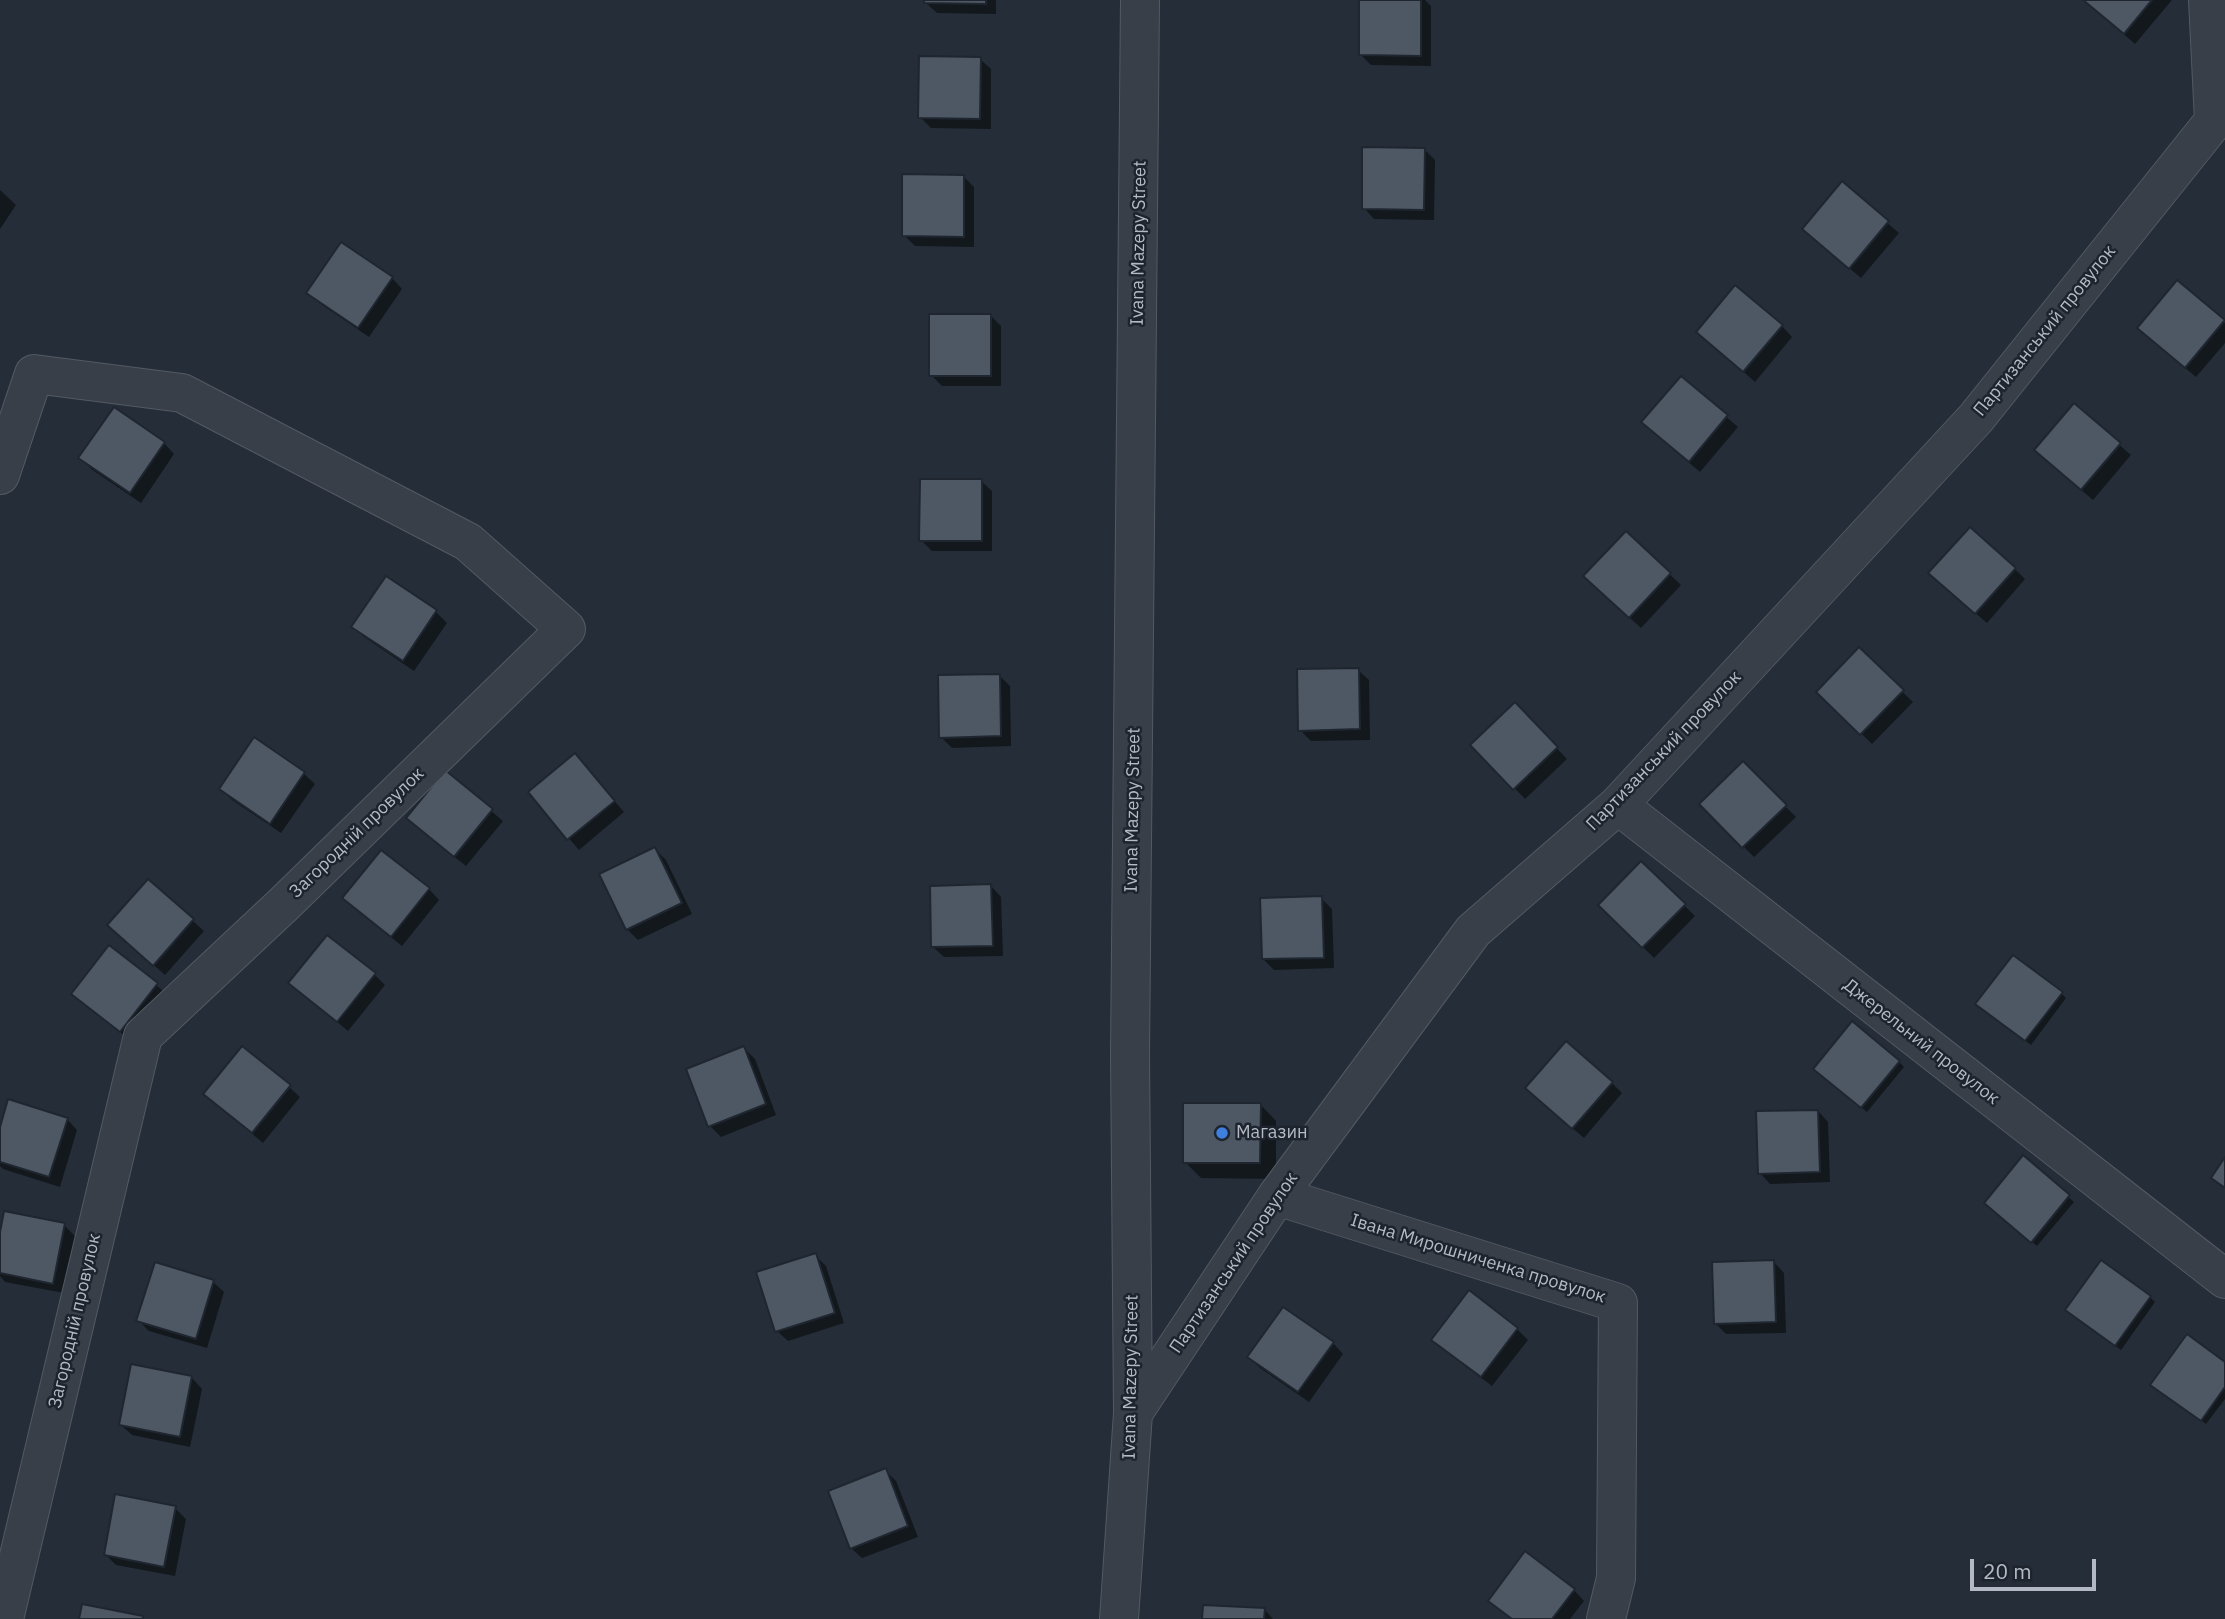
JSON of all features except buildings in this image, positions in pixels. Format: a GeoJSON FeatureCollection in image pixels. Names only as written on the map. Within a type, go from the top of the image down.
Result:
{"type":"FeatureCollection","features":[{"type":"Feature","properties":{"kind":"street","name":"Ivana Mazepy Street"},"geometry":{"type":"LineString","coordinates":[[1119,1619],[1133,1413],[1130,1040],[1140,0]]}},
{"type":"Feature","properties":{"kind":"street"},"geometry":{"type":"LineString","coordinates":[[2208,0],[2220,115]]}},
{"type":"Feature","properties":{"kind":"street","name":"Партизанський провулок"},"geometry":{"type":"LineString","coordinates":[[1133,1413],[1277,1196],[1473,930],[1618,805],[1976,418],[2220,115]]}},
{"type":"Feature","properties":{"kind":"street"},"geometry":{"type":"LineString","coordinates":[[0,404],[34,374]]}},
{"type":"Feature","properties":{"kind":"street"},"geometry":{"type":"LineString","coordinates":[[0,475],[34,374]]}},
{"type":"Feature","properties":{"kind":"street","name":"Загородній провулок"},"geometry":{"type":"LineString","coordinates":[[4,1619],[143,1036],[284,904],[566,629],[468,542],[182,393],[34,374]]}},
{"type":"Feature","properties":{"kind":"street","name":"Джерельний провулок"},"geometry":{"type":"LineString","coordinates":[[1618,805],[2225,1279]]}},
{"type":"Feature","properties":{"kind":"street","name":"Івана Мирошниченка провулок"},"geometry":{"type":"LineString","coordinates":[[1277,1196],[1618,1303],[1616,1577],[1606,1619]]}},
{"type":"Feature","properties":{"kind":"place","name":"Магазин"},"geometry":{"type":"Point","coordinates":[1222,1133]}}]}
